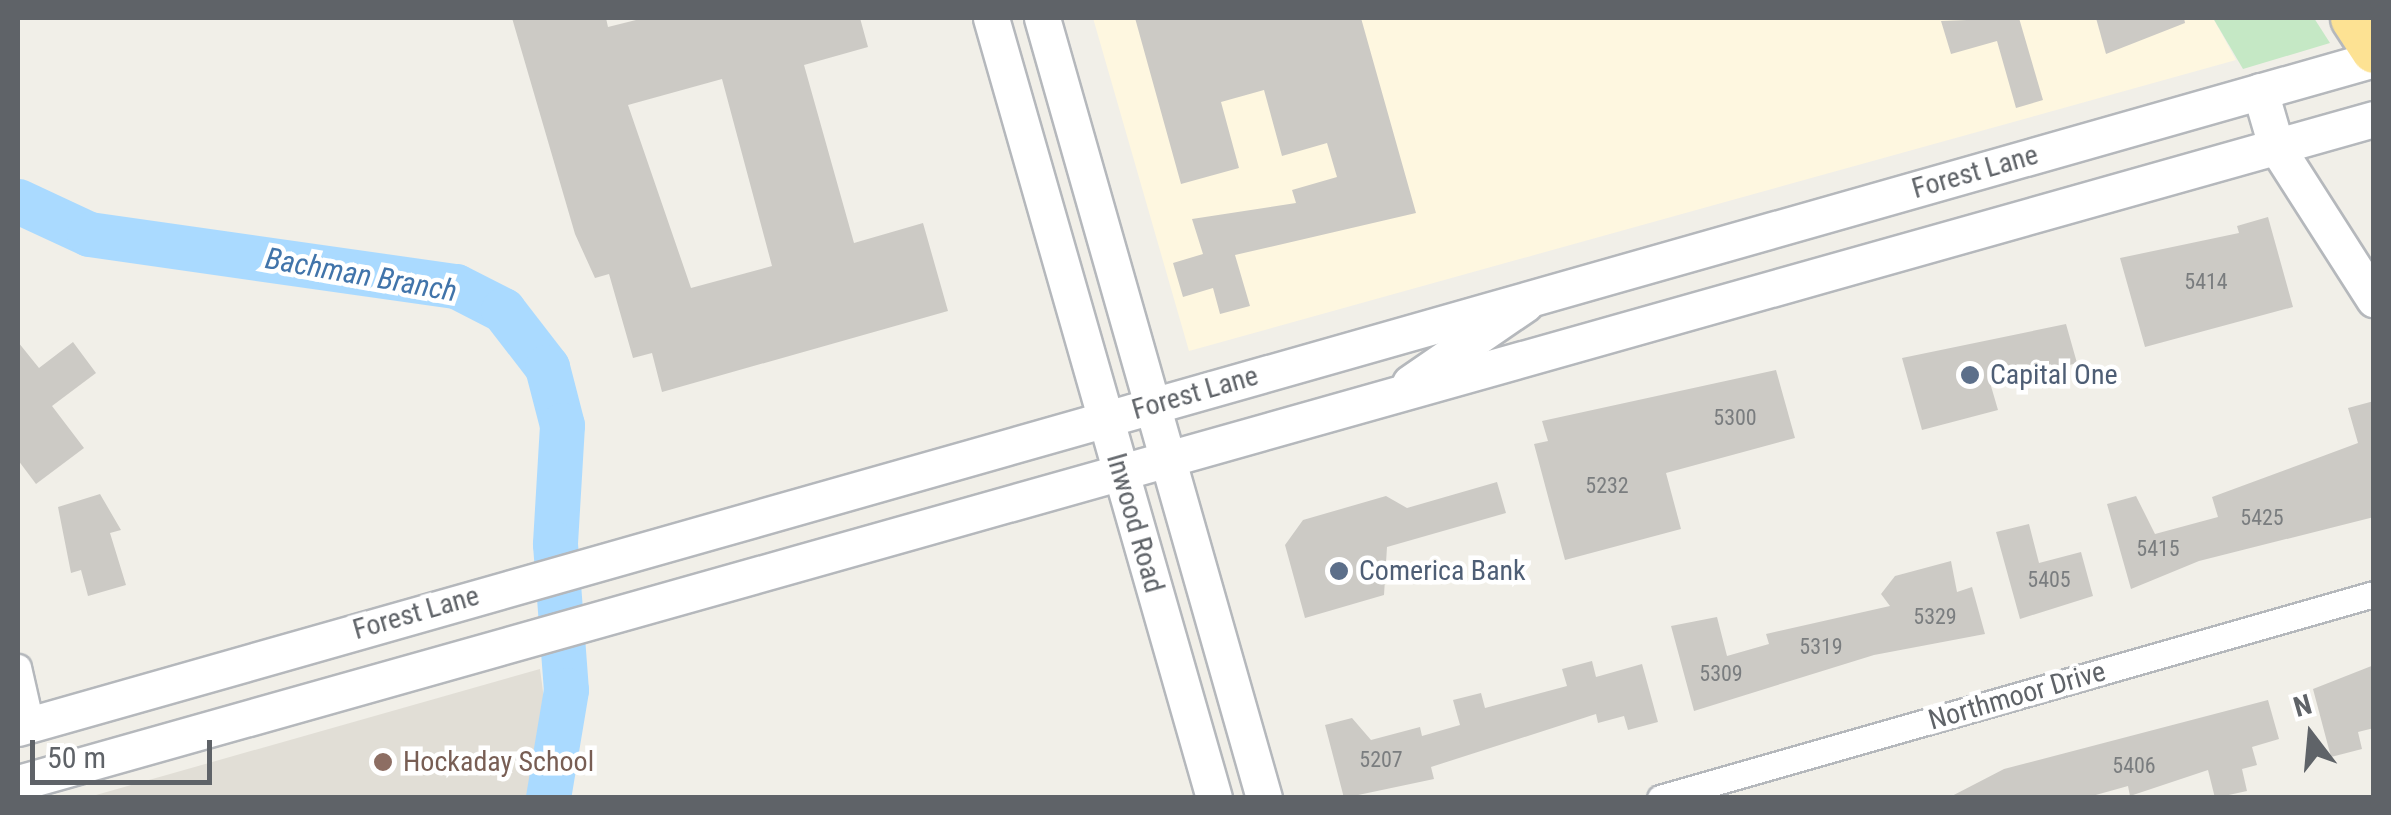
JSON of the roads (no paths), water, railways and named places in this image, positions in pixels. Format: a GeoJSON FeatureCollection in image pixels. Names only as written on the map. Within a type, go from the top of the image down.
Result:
{"type":"FeatureCollection","features":[{"type":"Feature","properties":{"kind":"highway"},"geometry":{"type":"LineString","coordinates":[[2352,18],[2374,50]]}},
{"type":"Feature","properties":{"kind":"main road","name":"Inwood Road"},"geometry":{"type":"LineString","coordinates":[[991,18],[1214,798]]}},
{"type":"Feature","properties":{"kind":"main road","name":"Inwood Road"},"geometry":{"type":"LineString","coordinates":[[1042,18],[1264,798]]}},
{"type":"Feature","properties":{"kind":"main road","name":"Forest Lane"},"geometry":{"type":"LineString","coordinates":[[22,735],[466,598],[2374,59]]}},
{"type":"Feature","properties":{"kind":"main road"},"geometry":{"type":"LineString","coordinates":[[2260,91],[2276,146],[2374,299]]}},
{"type":"Feature","properties":{"kind":"main road"},"geometry":{"type":"LineString","coordinates":[[1019,117],[1066,103]]}},
{"type":"Feature","properties":{"kind":"main road","name":"Forest Lane"},"geometry":{"type":"LineString","coordinates":[[18,783],[2374,119]]}},
{"type":"Feature","properties":{"kind":"main road"},"geometry":{"type":"LineString","coordinates":[[1654,262],[1670,317]]}},
{"type":"Feature","properties":{"kind":"main road"},"geometry":{"type":"LineString","coordinates":[[1405,392],[1416,372],[1490,336],[1534,296]]}},
{"type":"Feature","properties":{"kind":"main road"},"geometry":{"type":"LineString","coordinates":[[22,735],[78,766]]}},
{"type":"Feature","properties":{"kind":"street","name":"Northmoor Drive"},"geometry":{"type":"LineString","coordinates":[[1660,798],[2374,594]]}},
{"type":"Feature","properties":{"kind":"street"},"geometry":{"type":"LineString","coordinates":[[18,667],[22,735]]}},
{"type":"Feature","properties":{"kind":"waterway","name":"Bachman Branch"},"geometry":{"type":"LineString","coordinates":[[18,201],[89,234],[456,286],[503,310],[547,367],[562,425],[555,544],[566,690],[548,798]]}},
{"type":"Feature","properties":{"kind":"place","name":"Capital One"},"geometry":{"type":"Point","coordinates":[1970,375]}},
{"type":"Feature","properties":{"kind":"place","name":"Comerica Bank"},"geometry":{"type":"Point","coordinates":[1339,571]}},
{"type":"Feature","properties":{"kind":"place","name":"Hockaday School"},"geometry":{"type":"Point","coordinates":[383,762]}}]}
